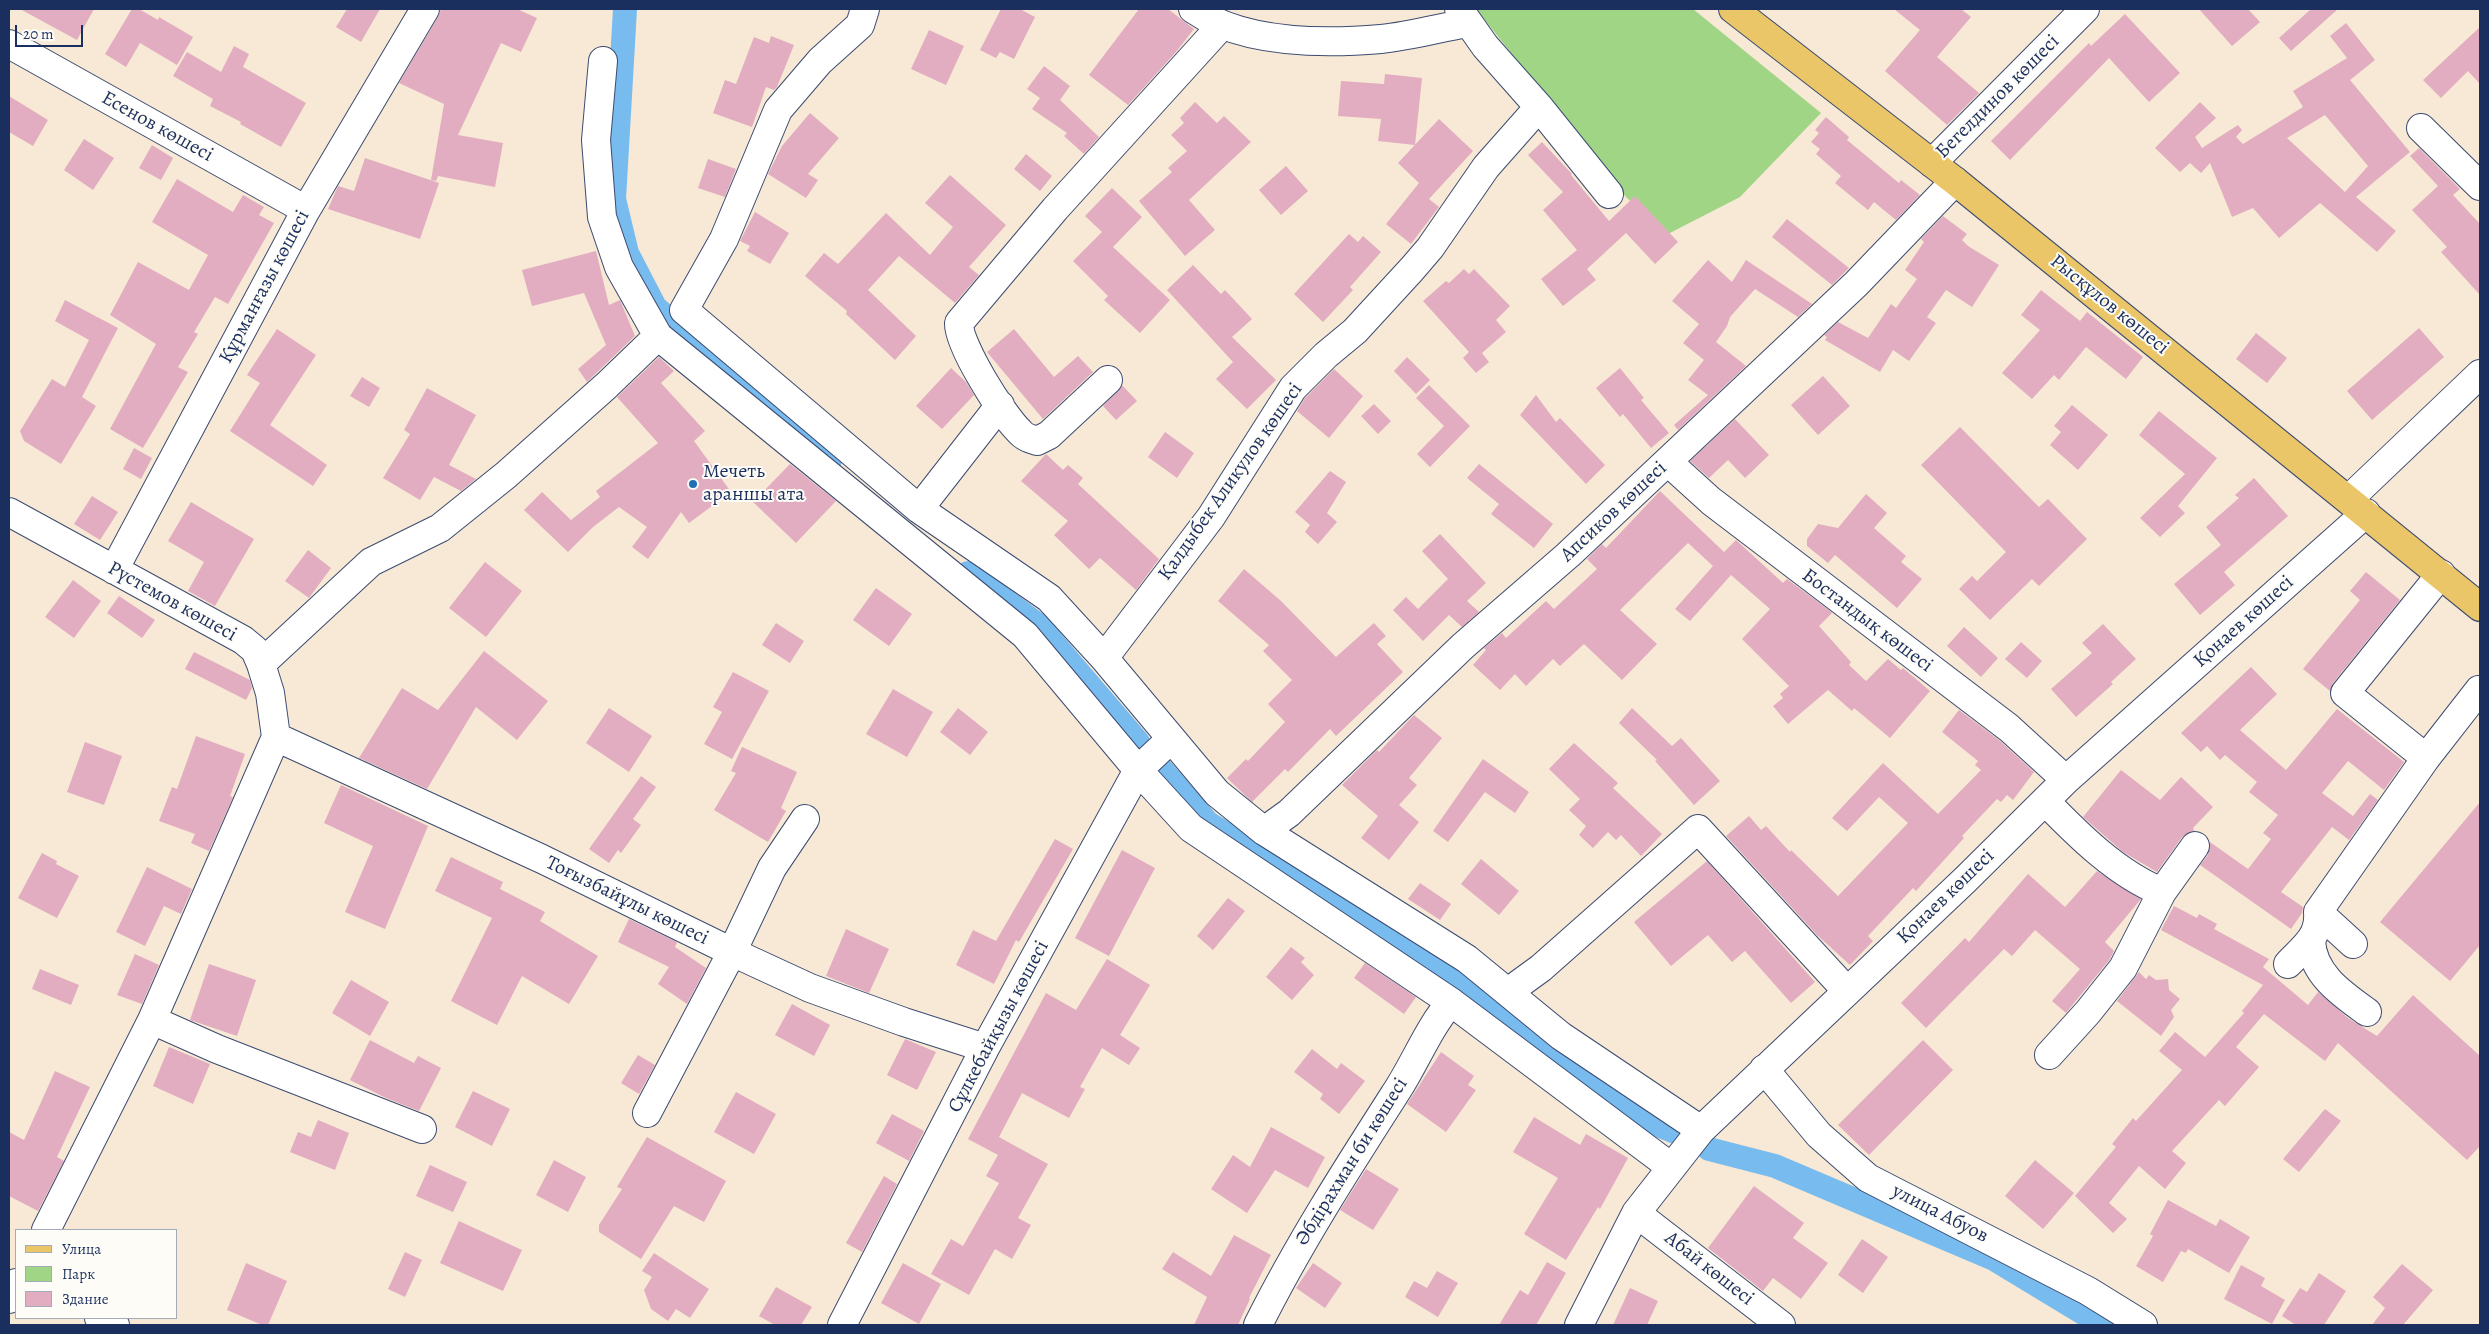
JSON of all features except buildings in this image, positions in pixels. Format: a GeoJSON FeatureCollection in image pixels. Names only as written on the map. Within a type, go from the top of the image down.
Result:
{"type":"FeatureCollection","features":[{"type":"Feature","properties":{"kind":"main road","name":"Рысқұлов көшесі"},"geometry":{"type":"LineString","coordinates":[[1733,9],[1955,181],[2358,506],[2480,607]]}},
{"type":"Feature","properties":{"kind":"street","name":"Құрманғазы көшесі"},"geometry":{"type":"LineString","coordinates":[[114,570],[306,210],[425,9]]}},
{"type":"Feature","properties":{"kind":"street"},"geometry":{"type":"LineString","coordinates":[[865,9],[860,25],[820,61],[778,110],[724,238],[684,310],[919,509],[1049,598],[1104,658],[1217,793],[1264,831],[1467,959],[1562,1036],[1701,1130]]}},
{"type":"Feature","properties":{"kind":"street"},"geometry":{"type":"LineString","coordinates":[[1193,9],[1222,25],[1257,36],[1340,40],[1382,38],[1463,16],[1609,194]]}},
{"type":"Feature","properties":{"kind":"street","name":"Бегелдинов көшесі"},"geometry":{"type":"LineString","coordinates":[[1932,163],[2085,9]]}},
{"type":"Feature","properties":{"kind":"street"},"geometry":{"type":"LineString","coordinates":[[1108,380],[1049,435],[1037,441],[1019,432],[1000,405],[962,340],[959,330],[961,319],[1055,209],[1222,25]]}},
{"type":"Feature","properties":{"kind":"street","name":"Есенов көшесі"},"geometry":{"type":"LineString","coordinates":[[9,44],[306,210]]}},
{"type":"Feature","properties":{"kind":"street"},"geometry":{"type":"LineString","coordinates":[[602,61],[596,140],[602,217],[619,267],[658,336],[1025,634],[1138,770],[1191,828],[1451,1002],[1671,1167]]}},
{"type":"Feature","properties":{"kind":"street","name":"Қалдыбек Аликулов көшесі"},"geometry":{"type":"LineString","coordinates":[[1104,658],[1211,516],[1293,388],[1326,355],[1355,331],[1406,276],[1430,248],[1486,167],[1539,107]]}},
{"type":"Feature","properties":{"kind":"street"},"geometry":{"type":"LineString","coordinates":[[2421,128],[2480,186]]}},
{"type":"Feature","properties":{"kind":"street","name":"Апсиков көшесі"},"geometry":{"type":"LineString","coordinates":[[1264,831],[1289,813],[1463,646],[1568,555],[1668,462],[1856,284],[1955,181]]}},
{"type":"Feature","properties":{"kind":"street"},"geometry":{"type":"LineString","coordinates":[[261,664],[371,562],[440,528],[506,475],[606,386],[658,336]]}},
{"type":"Feature","properties":{"kind":"street","name":"Қонаев көшесі"},"geometry":{"type":"LineString","coordinates":[[1579,1325],[1636,1213],[1701,1130],[2066,780],[2358,506],[2480,374]]}},
{"type":"Feature","properties":{"kind":"street"},"geometry":{"type":"LineString","coordinates":[[919,509],[1000,405]]}},
{"type":"Feature","properties":{"kind":"street","name":"Бостандық көшесі"},"geometry":{"type":"LineString","coordinates":[[1668,462],[1711,501],[2009,728],[2066,780]]}},
{"type":"Feature","properties":{"kind":"street","name":"Рүстемов көшесі"},"geometry":{"type":"LineString","coordinates":[[9,512],[243,640],[255,650],[270,693],[276,737]]}},
{"type":"Feature","properties":{"kind":"street"},"geometry":{"type":"LineString","coordinates":[[2426,758],[2345,693],[2440,574]]}},
{"type":"Feature","properties":{"kind":"street"},"geometry":{"type":"LineString","coordinates":[[2288,964],[2311,940],[2319,925],[2318,912],[2426,758],[2480,690]]}},
{"type":"Feature","properties":{"kind":"street"},"geometry":{"type":"LineString","coordinates":[[47,1229],[152,1020],[276,737]]}},
{"type":"Feature","properties":{"kind":"street","name":"Тоғызбайұлы көшесі"},"geometry":{"type":"LineString","coordinates":[[276,737],[542,859],[810,988],[904,1022],[985,1048]]}},
{"type":"Feature","properties":{"kind":"street","name":"Сұлкебайқызы көшесі"},"geometry":{"type":"LineString","coordinates":[[842,1325],[985,1048],[1138,770],[1171,740]]}},
{"type":"Feature","properties":{"kind":"street"},"geometry":{"type":"LineString","coordinates":[[2045,801],[2078,834],[2143,884],[2162,892]]}},
{"type":"Feature","properties":{"kind":"street"},"geometry":{"type":"LineString","coordinates":[[648,1113],[732,952],[745,920],[772,868],[805,819]]}},
{"type":"Feature","properties":{"kind":"street"},"geometry":{"type":"LineString","coordinates":[[1508,992],[1541,968],[1698,830],[1847,991]]}},
{"type":"Feature","properties":{"kind":"street"},"geometry":{"type":"LineString","coordinates":[[2049,1055],[2088,1012],[2123,968],[2162,892],[2194,846]]}},
{"type":"Feature","properties":{"kind":"street"},"geometry":{"type":"LineString","coordinates":[[2318,912],[2353,944]]}},
{"type":"Feature","properties":{"kind":"street"},"geometry":{"type":"LineString","coordinates":[[2311,940],[2311,953],[2315,964],[2325,977],[2341,993],[2367,1012]]}},
{"type":"Feature","properties":{"kind":"street","name":"Әбдірахман би көшесі"},"geometry":{"type":"LineString","coordinates":[[1258,1325],[1286,1268],[1411,1068],[1440,1015],[1451,1002]]}},
{"type":"Feature","properties":{"kind":"street"},"geometry":{"type":"LineString","coordinates":[[152,1020],[217,1049],[422,1129]]}},
{"type":"Feature","properties":{"kind":"street","name":"улица Абуов"},"geometry":{"type":"LineString","coordinates":[[1764,1069],[1820,1135],[1868,1178],[2088,1291],[2143,1325]]}},
{"type":"Feature","properties":{"kind":"street","name":"Абай көшесі"},"geometry":{"type":"LineString","coordinates":[[1636,1213],[1781,1325]]}},
{"type":"Feature","properties":{"kind":"street"},"geometry":{"type":"LineString","coordinates":[[9,1299],[15,1284]]}},
{"type":"Feature","properties":{"kind":"street"},"geometry":{"type":"LineString","coordinates":[[100,1319],[114,1325]]}},
{"type":"Feature","properties":{"kind":"green space"},"geometry":{"type":"Polygon","coordinates":[[[1476,9],[1693,9],[1821,113],[1740,197],[1666,235],[1626,197],[1476,9]]]}},
{"type":"Feature","properties":{"kind":"waterway"},"geometry":{"type":"LineString","coordinates":[[625,9],[614,199],[627,253],[655,307],[830,460]]}},
{"type":"Feature","properties":{"kind":"waterway"},"geometry":{"type":"LineString","coordinates":[[968,573],[1038,625],[1138,742]]}},
{"type":"Feature","properties":{"kind":"waterway"},"geometry":{"type":"LineString","coordinates":[[1162,770],[1208,823],[1441,967],[1548,1054],[1658,1125],[1675,1132]]}},
{"type":"Feature","properties":{"kind":"waterway"},"geometry":{"type":"LineString","coordinates":[[1709,1149],[1775,1166],[1994,1259],[2103,1325]]}},
{"type":"Feature","properties":{"kind":"place","name":"Мечеть араншы ата"},"geometry":{"type":"Point","coordinates":[693,484]}}]}
